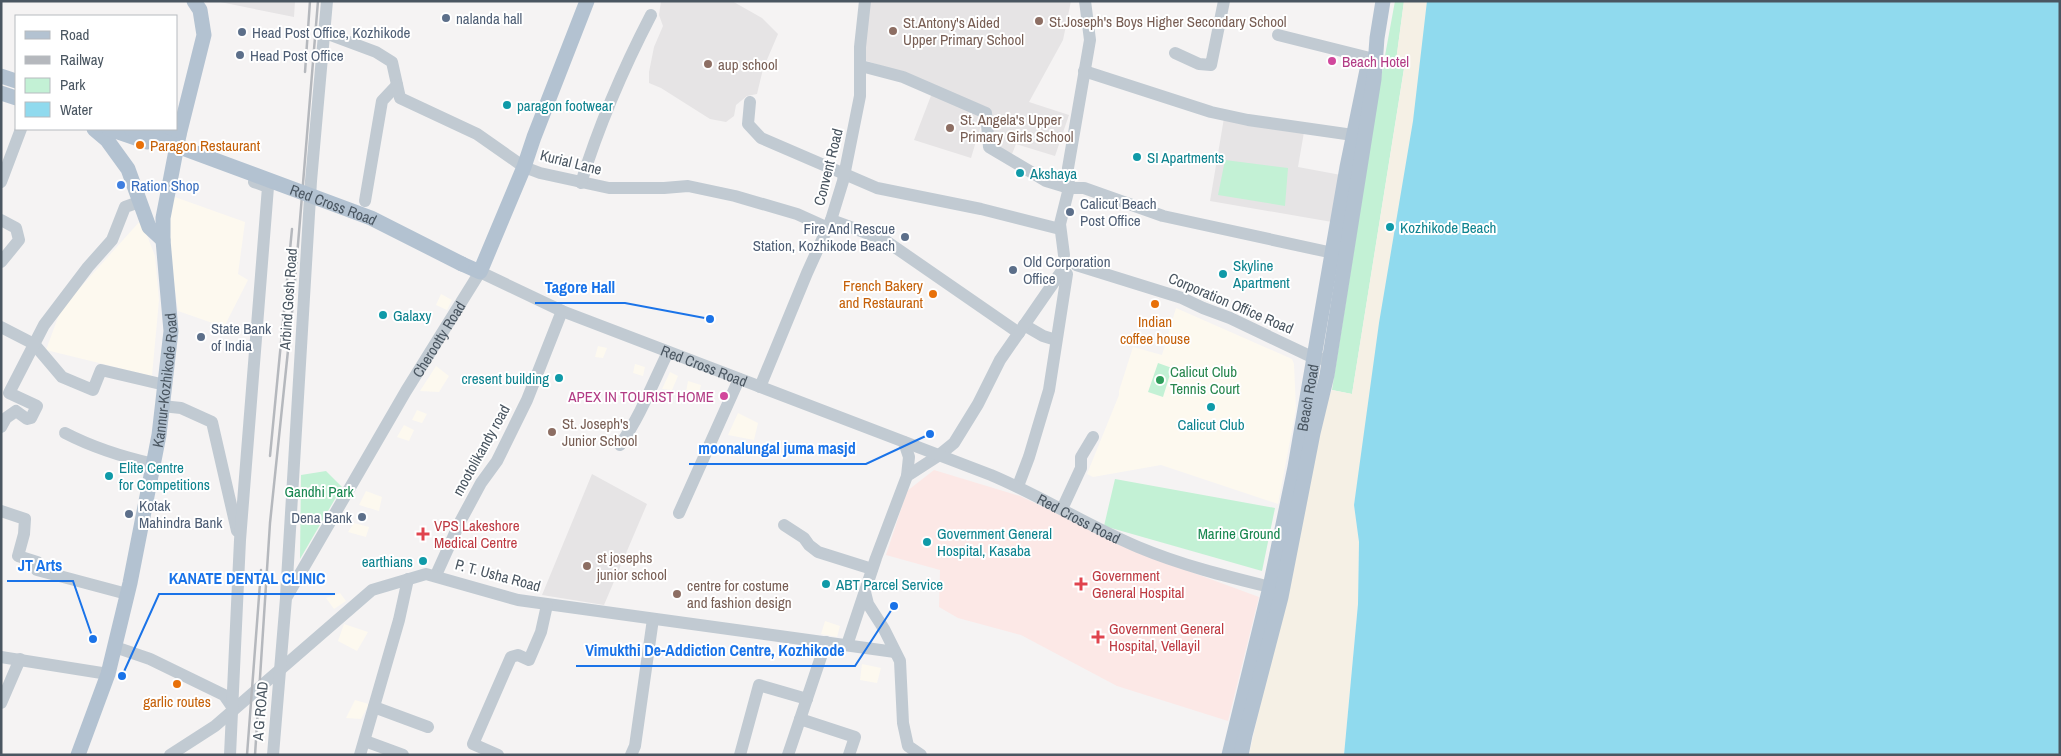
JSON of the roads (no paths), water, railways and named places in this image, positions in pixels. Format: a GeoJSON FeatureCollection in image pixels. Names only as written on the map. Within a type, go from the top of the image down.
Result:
{"type":"FeatureCollection","features":[{"type":"Feature","properties":{"kind":"main road","name":"Kannur-Kozhikode Road"},"geometry":{"type":"LineString","coordinates":[[78,755],[108,674],[154,464],[171,331],[163,240],[163,218],[179,135],[204,35],[200,10],[194,1]]}},
{"type":"Feature","properties":{"kind":"main road","name":"Cherootty Road"},"geometry":{"type":"LineString","coordinates":[[480,272],[524,167],[587,1]]}},
{"type":"Feature","properties":{"kind":"main road","name":"Beach Road"},"geometry":{"type":"LineString","coordinates":[[1229,755],[1276,588],[1295,467],[1353,135],[1364,75],[1376,38],[1383,1]]}},
{"type":"Feature","properties":{"kind":"main road","name":"Beach Road"},"geometry":{"type":"LineString","coordinates":[[1241,755],[1276,588],[1330,360],[1374,79],[1376,38]]}},
{"type":"Feature","properties":{"kind":"main road"},"geometry":{"type":"LineString","coordinates":[[1,76],[15,80]]}},
{"type":"Feature","properties":{"kind":"main road"},"geometry":{"type":"LineString","coordinates":[[1,85],[15,89]]}},
{"type":"Feature","properties":{"kind":"main road"},"geometry":{"type":"LineString","coordinates":[[1,93],[15,98]]}},
{"type":"Feature","properties":{"kind":"main road"},"geometry":{"type":"LineString","coordinates":[[95,130],[106,140],[128,168],[149,227],[163,240]]}},
{"type":"Feature","properties":{"kind":"main road"},"geometry":{"type":"LineString","coordinates":[[112,130],[176,153]]}},
{"type":"Feature","properties":{"kind":"main road","name":"Red Cross Road"},"geometry":{"type":"LineString","coordinates":[[133,130],[371,218],[480,272]]}},
{"type":"Feature","properties":{"kind":"main road"},"geometry":{"type":"LineString","coordinates":[[163,130],[179,135]]}},
{"type":"Feature","properties":{"kind":"street","name":"Arbind Gosh Road"},"geometry":{"type":"LineString","coordinates":[[286,598],[311,181],[327,1]]}},
{"type":"Feature","properties":{"kind":"street","name":"Convent Road"},"geometry":{"type":"LineString","coordinates":[[760,387],[807,272],[829,224],[844,175],[860,96],[862,66],[860,47],[865,1]]}},
{"type":"Feature","properties":{"kind":"street"},"geometry":{"type":"LineString","coordinates":[[1068,270],[1057,263],[1064,255],[1060,229],[1069,188],[1068,168],[1090,40],[1085,1]]}},
{"type":"Feature","properties":{"kind":"street"},"geometry":{"type":"LineString","coordinates":[[1175,53],[1199,64],[1211,65],[1224,1]]}},
{"type":"Feature","properties":{"kind":"street"},"geometry":{"type":"LineString","coordinates":[[582,183],[596,136],[633,50],[651,15]]}},
{"type":"Feature","properties":{"kind":"street","name":"Kurial Lane"},"geometry":{"type":"LineString","coordinates":[[325,33],[376,52],[392,62],[400,98],[477,134],[524,167],[540,173],[609,188],[688,186],[735,196],[883,239],[1021,329],[1056,340]]}},
{"type":"Feature","properties":{"kind":"street"},"geometry":{"type":"LineString","coordinates":[[1278,35],[1370,58]]}},
{"type":"Feature","properties":{"kind":"street"},"geometry":{"type":"LineString","coordinates":[[862,66],[903,77],[986,113],[989,147],[1046,181],[1069,188],[1084,188],[1163,216],[1333,253]]}},
{"type":"Feature","properties":{"kind":"street"},"geometry":{"type":"LineString","coordinates":[[1084,71],[1211,112],[1248,120],[1353,135]]}},
{"type":"Feature","properties":{"kind":"street"},"geometry":{"type":"LineString","coordinates":[[365,201],[382,101],[397,85]]}},
{"type":"Feature","properties":{"kind":"street"},"geometry":{"type":"LineString","coordinates":[[750,102],[748,124],[761,138],[844,175],[877,188],[981,209],[1060,229]]}},
{"type":"Feature","properties":{"kind":"street"},"geometry":{"type":"LineString","coordinates":[[1,182],[21,130]]}},
{"type":"Feature","properties":{"kind":"street"},"geometry":{"type":"LineString","coordinates":[[176,153],[268,187],[240,540],[230,755]]}},
{"type":"Feature","properties":{"kind":"street"},"geometry":{"type":"LineString","coordinates":[[1,427],[6,418],[16,411],[30,418],[38,406],[9,393],[34,344],[57,307],[112,240],[126,207],[139,202]]}},
{"type":"Feature","properties":{"kind":"street"},"geometry":{"type":"LineString","coordinates":[[1,220],[16,228],[19,240],[1,262]]}},
{"type":"Feature","properties":{"kind":"street"},"geometry":{"type":"LineString","coordinates":[[907,476],[954,443],[978,404],[1000,360],[1021,329],[1068,270]]}},
{"type":"Feature","properties":{"kind":"street"},"geometry":{"type":"LineString","coordinates":[[1018,486],[1029,457],[1049,390],[1068,270]]}},
{"type":"Feature","properties":{"kind":"street","name":"Corporation Office Road"},"geometry":{"type":"LineString","coordinates":[[1068,270],[1182,298],[1230,318],[1314,358],[1330,360]]}},
{"type":"Feature","properties":{"kind":"street","name":"Cherootty Road"},"geometry":{"type":"LineString","coordinates":[[280,669],[286,598],[406,391],[480,272]]}},
{"type":"Feature","properties":{"kind":"street","name":"Red Cross Road"},"geometry":{"type":"LineString","coordinates":[[480,272],[562,311],[1018,486],[1138,547],[1201,571],[1276,588]]}},
{"type":"Feature","properties":{"kind":"street","name":"mootolikandy road"},"geometry":{"type":"LineString","coordinates":[[436,575],[460,522],[481,483],[497,461],[527,400],[562,311]]}},
{"type":"Feature","properties":{"kind":"street"},"geometry":{"type":"LineString","coordinates":[[1,326],[34,344],[62,378],[93,390],[101,370],[165,385]]}},
{"type":"Feature","properties":{"kind":"street"},"geometry":{"type":"LineString","coordinates":[[620,445],[629,432],[668,352]]}},
{"type":"Feature","properties":{"kind":"street"},"geometry":{"type":"LineString","coordinates":[[678,513],[739,379]]}},
{"type":"Feature","properties":{"kind":"street"},"geometry":{"type":"LineString","coordinates":[[162,406],[181,408],[212,422],[221,453],[229,501],[240,540]]}},
{"type":"Feature","properties":{"kind":"street"},"geometry":{"type":"LineString","coordinates":[[64,433],[134,460],[154,464]]}},
{"type":"Feature","properties":{"kind":"street"},"geometry":{"type":"LineString","coordinates":[[1062,509],[1081,468],[1082,457],[1093,437]]}},
{"type":"Feature","properties":{"kind":"street"},"geometry":{"type":"LineString","coordinates":[[847,645],[864,591],[907,476],[910,457],[904,442]]}},
{"type":"Feature","properties":{"kind":"street"},"geometry":{"type":"LineString","coordinates":[[1,511],[25,519],[24,534],[18,556],[37,562],[37,570],[127,594]]}},
{"type":"Feature","properties":{"kind":"street"},"geometry":{"type":"LineString","coordinates":[[784,525],[804,538],[818,552],[872,569]]}},
{"type":"Feature","properties":{"kind":"street","name":"P. T. Usha Road"},"geometry":{"type":"LineString","coordinates":[[170,755],[215,726],[233,708],[372,590],[426,574],[436,575],[518,600],[547,605],[895,652]]}},
{"type":"Feature","properties":{"kind":"street"},"geometry":{"type":"LineString","coordinates":[[360,755],[399,620],[408,579]]}},
{"type":"Feature","properties":{"kind":"street"},"geometry":{"type":"LineString","coordinates":[[864,591],[868,604],[900,662],[903,723],[908,750],[921,755]]}},
{"type":"Feature","properties":{"kind":"street"},"geometry":{"type":"LineString","coordinates":[[498,755],[473,744],[511,657],[518,655],[530,660],[541,632],[547,605]]}},
{"type":"Feature","properties":{"kind":"street"},"geometry":{"type":"LineString","coordinates":[[631,755],[634,746],[653,619]]}},
{"type":"Feature","properties":{"kind":"street"},"geometry":{"type":"LineString","coordinates":[[788,755],[826,642]]}},
{"type":"Feature","properties":{"kind":"street"},"geometry":{"type":"LineString","coordinates":[[114,647],[150,659],[224,695],[233,708]]}},
{"type":"Feature","properties":{"kind":"street"},"geometry":{"type":"LineString","coordinates":[[1,657],[108,674]]}},
{"type":"Feature","properties":{"kind":"street"},"geometry":{"type":"LineString","coordinates":[[1,703],[20,659]]}},
{"type":"Feature","properties":{"kind":"street","name":"A G ROAD"},"geometry":{"type":"LineString","coordinates":[[273,755],[280,669]]}},
{"type":"Feature","properties":{"kind":"street"},"geometry":{"type":"LineString","coordinates":[[740,755],[759,685],[807,699]]}},
{"type":"Feature","properties":{"kind":"street"},"geometry":{"type":"LineString","coordinates":[[374,707],[428,727]]}},
{"type":"Feature","properties":{"kind":"street"},"geometry":{"type":"LineString","coordinates":[[800,719],[855,737],[849,755]]}},
{"type":"Feature","properties":{"kind":"street"},"geometry":{"type":"LineString","coordinates":[[365,741],[403,755]]}},
{"type":"Feature","properties":{"kind":"water"},"geometry":{"type":"Polygon","coordinates":[[[1427,1],[2060,1],[2060,755],[1344,755],[1358,604],[1359,542],[1354,505],[1379,323],[1413,121],[1427,1]]]}},
{"type":"Feature","properties":{"kind":"railway"},"geometry":{"type":"LineString","coordinates":[[305,72],[310,1]]}},
{"type":"Feature","properties":{"kind":"railway"},"geometry":{"type":"LineString","coordinates":[[255,755],[270,523],[294,293],[318,1]]}},
{"type":"Feature","properties":{"kind":"railway"},"geometry":{"type":"LineString","coordinates":[[270,456],[292,229]]}},
{"type":"Feature","properties":{"kind":"railway"},"geometry":{"type":"LineString","coordinates":[[247,755],[261,570]]}},
{"type":"Feature","properties":{"kind":"place","name":"nalanda hall"},"geometry":{"type":"Point","coordinates":[446,18]}},
{"type":"Feature","properties":{"kind":"place","name":"St.Joseph's Boys Higher Secondary School"},"geometry":{"type":"Point","coordinates":[1039,21]}},
{"type":"Feature","properties":{"kind":"place","name":"St.Antony's Aided Upper Primary School"},"geometry":{"type":"Point","coordinates":[893,31]}},
{"type":"Feature","properties":{"kind":"place","name":"Head Post Office, Kozhikode"},"geometry":{"type":"Point","coordinates":[242,32]}},
{"type":"Feature","properties":{"kind":"place","name":"Head Post Office"},"geometry":{"type":"Point","coordinates":[240,55]}},
{"type":"Feature","properties":{"kind":"place","name":"Beach Hotel"},"geometry":{"type":"Point","coordinates":[1332,61]}},
{"type":"Feature","properties":{"kind":"place","name":"aup school"},"geometry":{"type":"Point","coordinates":[708,64]}},
{"type":"Feature","properties":{"kind":"place","name":"paragon footwear"},"geometry":{"type":"Point","coordinates":[507,105]}},
{"type":"Feature","properties":{"kind":"place","name":"St. Angela's Upper Primary Girls School"},"geometry":{"type":"Point","coordinates":[950,128]}},
{"type":"Feature","properties":{"kind":"place","name":"Paragon Restaurant"},"geometry":{"type":"Point","coordinates":[140,145]}},
{"type":"Feature","properties":{"kind":"place","name":"SI Apartments"},"geometry":{"type":"Point","coordinates":[1137,157]}},
{"type":"Feature","properties":{"kind":"place","name":"Akshaya"},"geometry":{"type":"Point","coordinates":[1020,173]}},
{"type":"Feature","properties":{"kind":"place","name":"Ration Shop"},"geometry":{"type":"Point","coordinates":[121,185]}},
{"type":"Feature","properties":{"kind":"place","name":"Calicut Beach Post Office"},"geometry":{"type":"Point","coordinates":[1070,212]}},
{"type":"Feature","properties":{"kind":"place","name":"Kozhikode Beach"},"geometry":{"type":"Point","coordinates":[1390,227]}},
{"type":"Feature","properties":{"kind":"place","name":"Fire And Rescue Station, Kozhikode Beach"},"geometry":{"type":"Point","coordinates":[905,237]}},
{"type":"Feature","properties":{"kind":"place","name":"Old Corporation Office"},"geometry":{"type":"Point","coordinates":[1013,270]}},
{"type":"Feature","properties":{"kind":"place","name":"Skyline Apartment"},"geometry":{"type":"Point","coordinates":[1223,274]}},
{"type":"Feature","properties":{"kind":"place","name":"French Bakery and Restaurant"},"geometry":{"type":"Point","coordinates":[933,294]}},
{"type":"Feature","properties":{"kind":"place","name":"Indian coffee house"},"geometry":{"type":"Point","coordinates":[1155,304]}},
{"type":"Feature","properties":{"kind":"place","name":"Galaxy"},"geometry":{"type":"Point","coordinates":[383,315]}},
{"type":"Feature","properties":{"kind":"place","name":"Tagore Hall"},"geometry":{"type":"Point","coordinates":[710,319]}},
{"type":"Feature","properties":{"kind":"place","name":"State Bank of India"},"geometry":{"type":"Point","coordinates":[201,337]}},
{"type":"Feature","properties":{"kind":"place","name":"cresent building"},"geometry":{"type":"Point","coordinates":[559,378]}},
{"type":"Feature","properties":{"kind":"place","name":"Calicut Club Tennis Court"},"geometry":{"type":"Point","coordinates":[1160,380]}},
{"type":"Feature","properties":{"kind":"place","name":"APEX IN TOURIST HOME"},"geometry":{"type":"Point","coordinates":[724,396]}},
{"type":"Feature","properties":{"kind":"place","name":"Calicut Club"},"geometry":{"type":"Point","coordinates":[1211,407]}},
{"type":"Feature","properties":{"kind":"place","name":"St. Joseph's Junior School"},"geometry":{"type":"Point","coordinates":[552,432]}},
{"type":"Feature","properties":{"kind":"place","name":"moonalungal juma masjd"},"geometry":{"type":"Point","coordinates":[930,434]}},
{"type":"Feature","properties":{"kind":"place","name":"Elite Centre for Competitions"},"geometry":{"type":"Point","coordinates":[109,476]}},
{"type":"Feature","properties":{"kind":"place","name":"Kotak Mahindra Bank"},"geometry":{"type":"Point","coordinates":[129,514]}},
{"type":"Feature","properties":{"kind":"place","name":"Dena Bank"},"geometry":{"type":"Point","coordinates":[362,517]}},
{"type":"Feature","properties":{"kind":"place","name":"VPS Lakeshore Medical Centre"},"geometry":{"type":"Point","coordinates":[423,534]}},
{"type":"Feature","properties":{"kind":"place","name":"Government General Hospital, Kasaba"},"geometry":{"type":"Point","coordinates":[927,542]}},
{"type":"Feature","properties":{"kind":"place","name":"earthians"},"geometry":{"type":"Point","coordinates":[423,561]}},
{"type":"Feature","properties":{"kind":"place","name":"st josephs junior school"},"geometry":{"type":"Point","coordinates":[587,566]}},
{"type":"Feature","properties":{"kind":"place","name":"ABT Parcel Service"},"geometry":{"type":"Point","coordinates":[826,584]}},
{"type":"Feature","properties":{"kind":"place","name":"Government General Hospital"},"geometry":{"type":"Point","coordinates":[1081,584]}},
{"type":"Feature","properties":{"kind":"place","name":"centre for costume and fashion design"},"geometry":{"type":"Point","coordinates":[677,594]}},
{"type":"Feature","properties":{"kind":"place","name":"Vimukthi De-Addiction Centre, Kozhikode"},"geometry":{"type":"Point","coordinates":[894,606]}},
{"type":"Feature","properties":{"kind":"place","name":"Government General Hospital, Vellayil"},"geometry":{"type":"Point","coordinates":[1098,637]}},
{"type":"Feature","properties":{"kind":"place","name":"JT Arts"},"geometry":{"type":"Point","coordinates":[93,639]}},
{"type":"Feature","properties":{"kind":"place","name":"KANATE DENTAL CLINIC"},"geometry":{"type":"Point","coordinates":[122,676]}},
{"type":"Feature","properties":{"kind":"place","name":"garlic routes"},"geometry":{"type":"Point","coordinates":[177,684]}},
{"type":"Feature","properties":{"kind":"park label","name":"Gandhi Park"},"geometry":{"type":"Point","coordinates":[319,491]}},
{"type":"Feature","properties":{"kind":"park label","name":"Marine Ground"},"geometry":{"type":"Point","coordinates":[1239,533]}}]}
